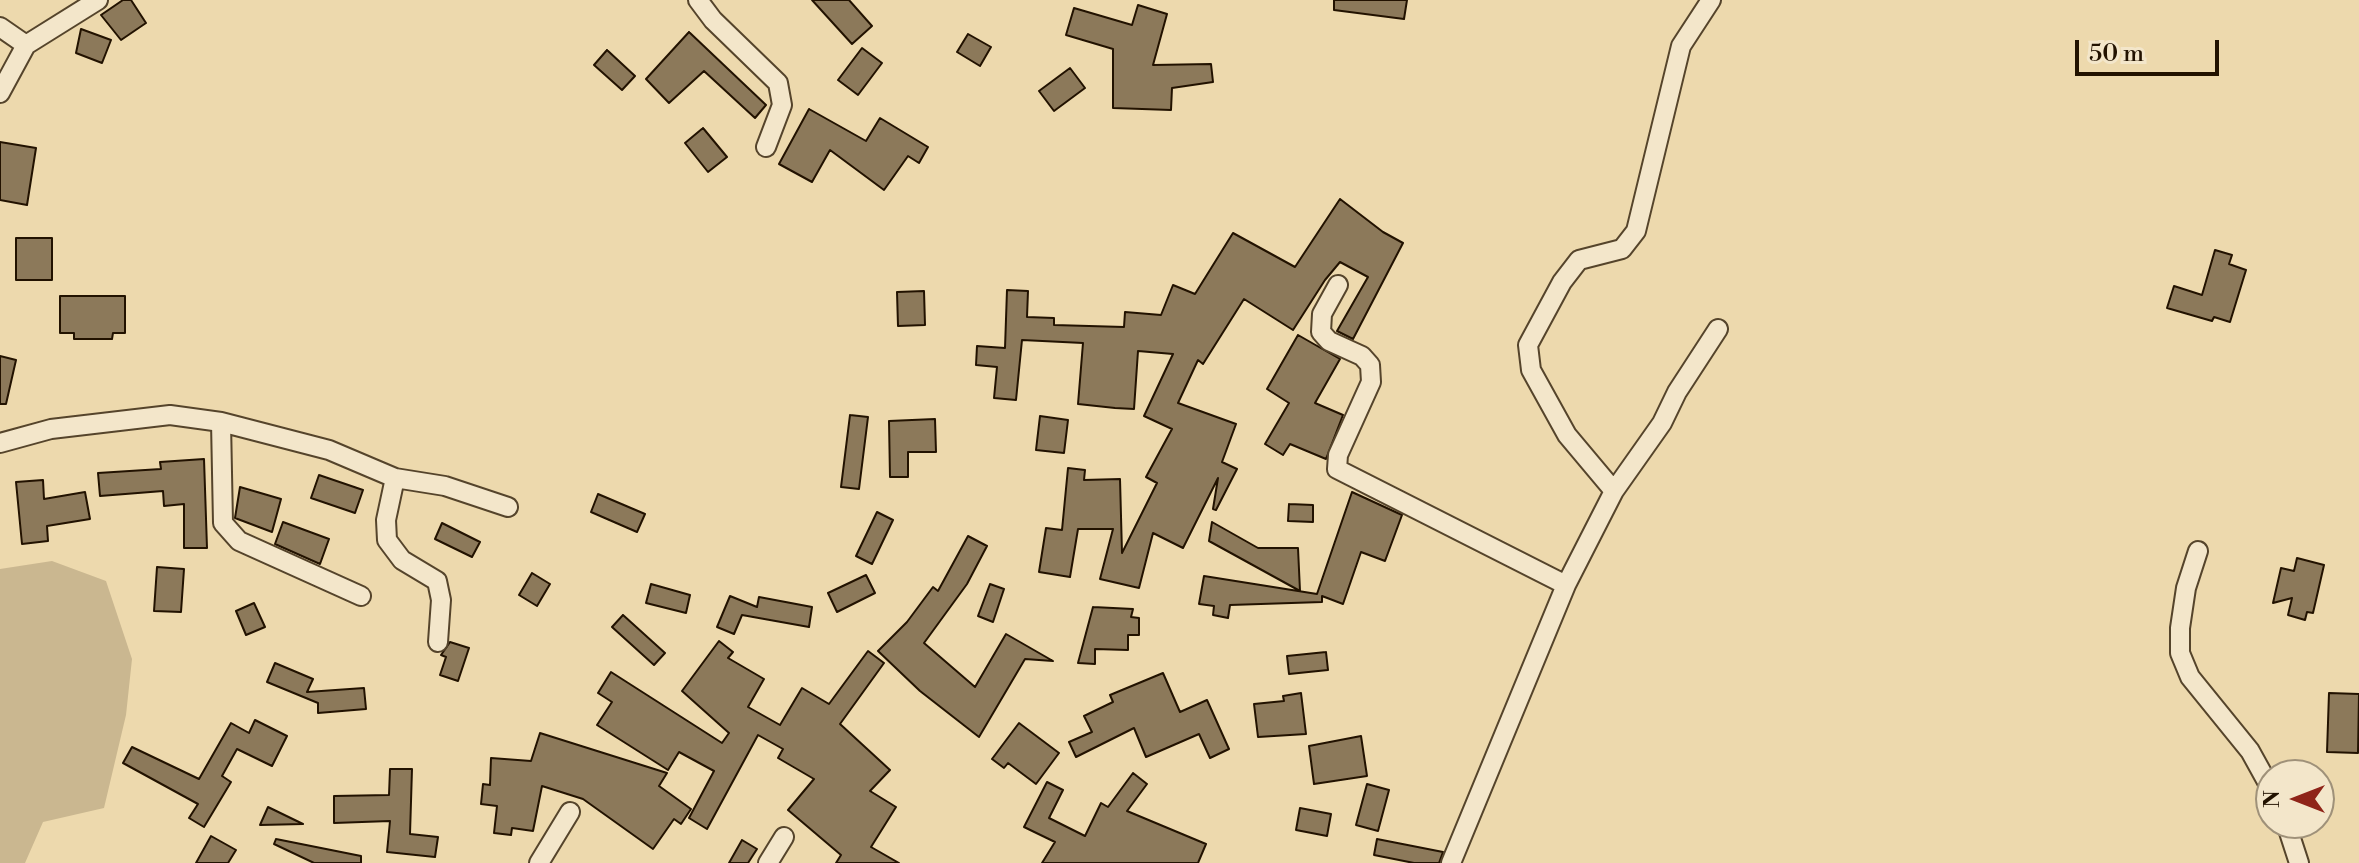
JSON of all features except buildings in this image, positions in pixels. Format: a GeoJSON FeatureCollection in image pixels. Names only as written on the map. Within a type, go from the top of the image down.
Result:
{"type":"FeatureCollection","features":[{"type":"Feature","properties":{"kind":"street"},"geometry":{"type":"LineString","coordinates":[[0,93],[26,45],[98,0]]}},
{"type":"Feature","properties":{"kind":"street"},"geometry":{"type":"LineString","coordinates":[[698,0],[713,20],[778,83],[782,105],[766,147]]}},
{"type":"Feature","properties":{"kind":"street"},"geometry":{"type":"LineString","coordinates":[[1614,491],[1567,435],[1531,370],[1528,345],[1562,282],[1579,260],[1622,249],[1636,231],[1681,46],[1711,0]]}},
{"type":"Feature","properties":{"kind":"street"},"geometry":{"type":"LineString","coordinates":[[0,27],[26,45]]}},
{"type":"Feature","properties":{"kind":"street"},"geometry":{"type":"LineString","coordinates":[[1338,285],[1322,314],[1321,332],[1329,341],[1362,356],[1370,365],[1371,382],[1338,455],[1337,469],[1566,585]]}},
{"type":"Feature","properties":{"kind":"street"},"geometry":{"type":"LineString","coordinates":[[1451,863],[1566,585],[1614,491],[1662,423],[1677,392],[1718,329]]}},
{"type":"Feature","properties":{"kind":"street"},"geometry":{"type":"LineString","coordinates":[[0,443],[51,429],[170,415],[221,422],[329,450],[395,478],[445,486],[508,507]]}},
{"type":"Feature","properties":{"kind":"street"},"geometry":{"type":"LineString","coordinates":[[221,422],[223,523],[239,541],[361,596]]}},
{"type":"Feature","properties":{"kind":"street"},"geometry":{"type":"LineString","coordinates":[[395,478],[386,520],[387,540],[402,560],[437,581],[441,600],[438,642]]}},
{"type":"Feature","properties":{"kind":"street"},"geometry":{"type":"LineString","coordinates":[[2198,551],[2186,588],[2180,653],[2190,677],[2255,760]]}},
{"type":"Feature","properties":{"kind":"street"},"geometry":{"type":"LineString","coordinates":[[539,863],[570,812]]}},
{"type":"Feature","properties":{"kind":"street"},"geometry":{"type":"LineString","coordinates":[[768,863],[784,837]]}},
{"type":"Feature","properties":{"kind":"street"},"geometry":{"type":"LineString","coordinates":[[2291,839],[2299,863]]}},
{"type":"Feature","properties":{"kind":"shaded area"},"geometry":{"type":"Polygon","coordinates":[[[52,561],[106,581],[132,659],[126,715],[104,808],[43,822],[25,863],[0,863],[0,569],[52,561]]]}}]}
